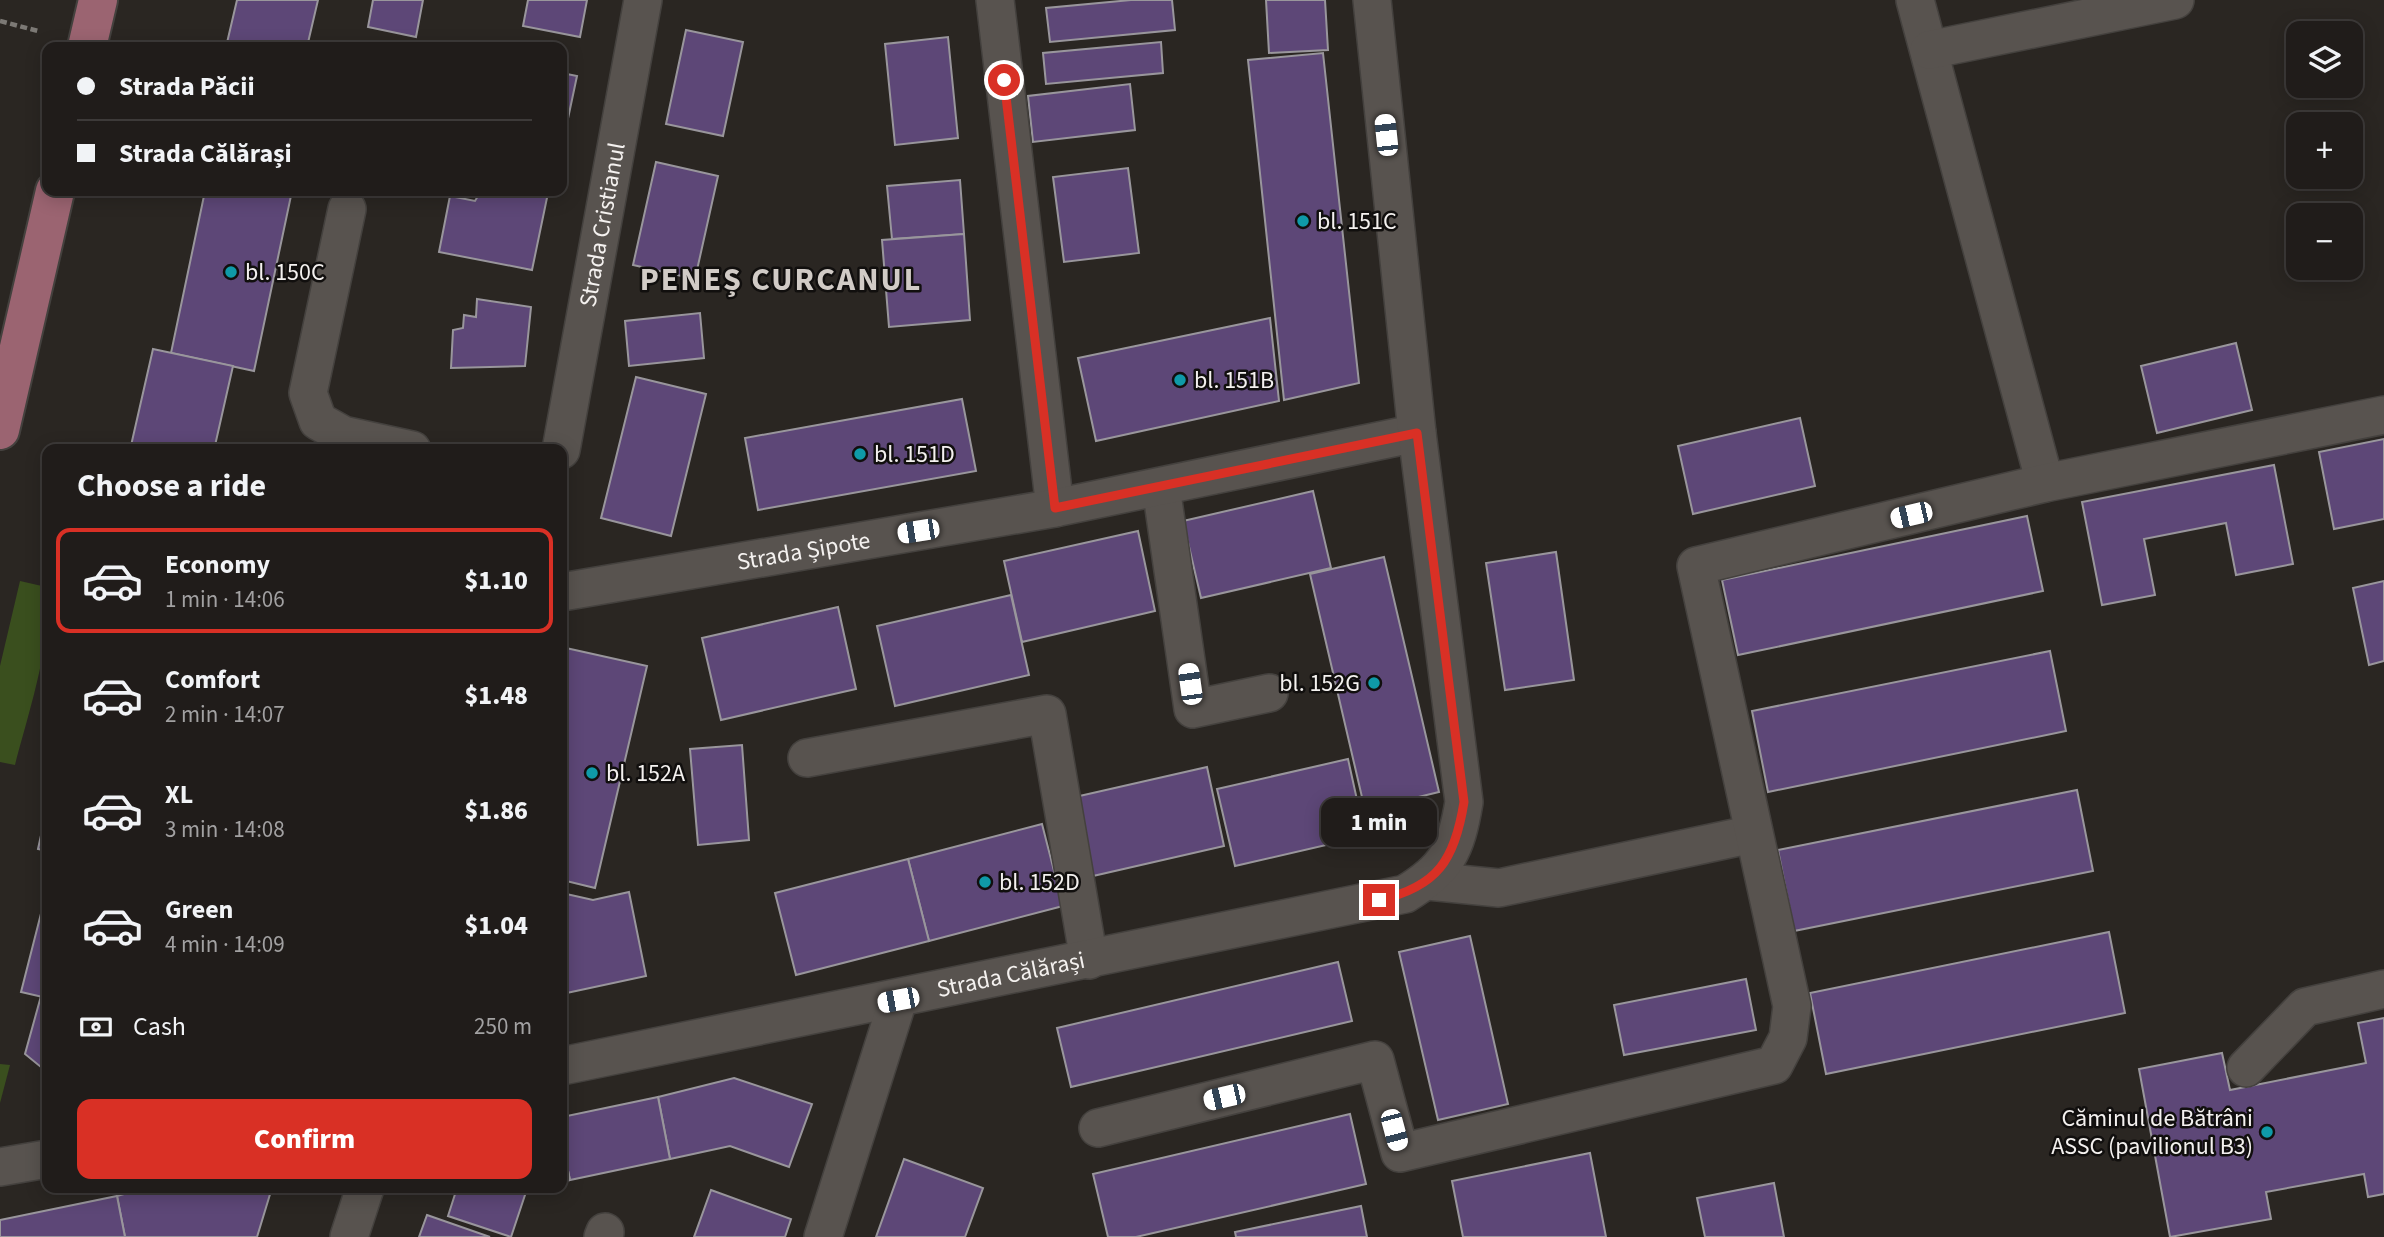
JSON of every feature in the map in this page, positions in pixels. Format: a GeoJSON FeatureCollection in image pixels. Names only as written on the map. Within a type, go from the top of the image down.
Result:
{"type":"FeatureCollection","features":[{"type":"Feature","properties":{"kind":"main road"},"geometry":{"type":"LineString","coordinates":[[89,42],[98,0]]}},
{"type":"Feature","properties":{"kind":"main road"},"geometry":{"type":"LineString","coordinates":[[0,430],[54,196]]}},
{"type":"Feature","properties":{"kind":"street","name":"Strada Cristianul"},"geometry":{"type":"LineString","coordinates":[[562,444],[643,0]]}},
{"type":"Feature","properties":{"kind":"street"},"geometry":{"type":"LineString","coordinates":[[995,0],[1055,508]]}},
{"type":"Feature","properties":{"kind":"street"},"geometry":{"type":"LineString","coordinates":[[1373,0],[1417,433],[1464,802],[1459,831],[1438,870],[1499,888],[1753,834]]}},
{"type":"Feature","properties":{"kind":"street"},"geometry":{"type":"LineString","coordinates":[[1915,0],[2045,484]]}},
{"type":"Feature","properties":{"kind":"street"},"geometry":{"type":"LineString","coordinates":[[1929,50],[2175,0]]}},
{"type":"Feature","properties":{"kind":"street"},"geometry":{"type":"LineString","coordinates":[[347,209],[308,393],[318,421],[343,435],[384,444]]}},
{"type":"Feature","properties":{"kind":"street"},"geometry":{"type":"LineString","coordinates":[[1098,1128],[1376,1060],[1400,1153],[1774,1065],[1788,1038],[1792,1006],[1696,566],[2045,484],[2384,415]]}},
{"type":"Feature","properties":{"kind":"street","name":"Strada Șipote"},"geometry":{"type":"LineString","coordinates":[[567,591],[1055,508],[1417,433]]}},
{"type":"Feature","properties":{"kind":"street"},"geometry":{"type":"LineString","coordinates":[[1161,487],[1193,709],[1269,693]]}},
{"type":"Feature","properties":{"kind":"street"},"geometry":{"type":"LineString","coordinates":[[807,758],[1047,714],[1089,960]]}},
{"type":"Feature","properties":{"kind":"street","name":"Strada Călărași"},"geometry":{"type":"LineString","coordinates":[[567,1065],[898,1000],[1405,894],[1438,870]]}},
{"type":"Feature","properties":{"kind":"street"},"geometry":{"type":"LineString","coordinates":[[2246,1068],[2305,1007],[2384,989]]}},
{"type":"Feature","properties":{"kind":"street"},"geometry":{"type":"LineString","coordinates":[[823,1237],[898,1000]]}},
{"type":"Feature","properties":{"kind":"street"},"geometry":{"type":"LineString","coordinates":[[0,1167],[42,1160]]}},
{"type":"Feature","properties":{"kind":"street"},"geometry":{"type":"LineString","coordinates":[[349,1237],[363,1193]]}},
{"type":"Feature","properties":{"kind":"path"},"geometry":{"type":"LineString","coordinates":[[0,21],[37,31]]}},
{"type":"Feature","properties":{"kind":"green space"},"geometry":{"type":"Polygon","coordinates":[[[20,581],[42,586],[42,657],[15,765],[0,762],[0,666],[20,581]]]}},
{"type":"Feature","properties":{"kind":"green space"},"geometry":{"type":"Polygon","coordinates":[[[0,1064],[10,1065],[0,1103],[0,1064]]]}},
{"type":"Feature","properties":{"kind":"building"},"geometry":{"type":"Polygon","coordinates":[[[237,0],[318,0],[308,42],[227,42],[237,0]]]}},
{"type":"Feature","properties":{"kind":"building"},"geometry":{"type":"Polygon","coordinates":[[[373,0],[423,0],[416,37],[368,27],[373,0]]]}},
{"type":"Feature","properties":{"kind":"building"},"geometry":{"type":"Polygon","coordinates":[[[528,0],[587,0],[580,37],[523,26],[528,0]]]}},
{"type":"Feature","properties":{"kind":"building"},"geometry":{"type":"Polygon","coordinates":[[[1131,0],[1172,0],[1175,30],[1050,42],[1046,8],[1131,0]]]}},
{"type":"Feature","properties":{"kind":"building"},"geometry":{"type":"Polygon","coordinates":[[[1266,0],[1325,0],[1328,50],[1269,53],[1266,0]]]}},
{"type":"Feature","properties":{"kind":"building"},"geometry":{"type":"Polygon","coordinates":[[[686,30],[743,42],[723,136],[666,124],[686,30]]]}},
{"type":"Feature","properties":{"kind":"building"},"geometry":{"type":"Polygon","coordinates":[[[948,37],[958,138],[895,145],[885,44],[948,37]]]}},
{"type":"Feature","properties":{"kind":"building"},"geometry":{"type":"Polygon","coordinates":[[[1161,42],[1163,73],[1046,84],[1043,53],[1161,42]]]}},
{"type":"Feature","properties":{"kind":"building","name":"bl. 151C"},"geometry":{"type":"Polygon","coordinates":[[[1323,53],[1359,383],[1284,400],[1248,60],[1323,53]]]}},
{"type":"Feature","properties":{"kind":"building"},"geometry":{"type":"Polygon","coordinates":[[[567,74],[577,76],[567,123],[567,74]]]}},
{"type":"Feature","properties":{"kind":"building"},"geometry":{"type":"Polygon","coordinates":[[[1130,84],[1135,130],[1033,142],[1028,96],[1130,84]]]}},
{"type":"Feature","properties":{"kind":"building"},"geometry":{"type":"Polygon","coordinates":[[[656,162],[718,176],[695,279],[633,265],[656,162]]]}},
{"type":"Feature","properties":{"kind":"building"},"geometry":{"type":"Polygon","coordinates":[[[1128,168],[1139,253],[1064,262],[1053,177],[1128,168]]]}},
{"type":"Feature","properties":{"kind":"building"},"geometry":{"type":"Polygon","coordinates":[[[960,180],[964,234],[892,239],[887,186],[960,180]]]}},
{"type":"Feature","properties":{"kind":"building","name":"bl. 150C"},"geometry":{"type":"Polygon","coordinates":[[[204,196],[291,196],[254,371],[171,353],[204,196]]]}},
{"type":"Feature","properties":{"kind":"building"},"geometry":{"type":"Polygon","coordinates":[[[450,196],[475,201],[478,196],[547,196],[532,270],[439,252],[450,196]]]}},
{"type":"Feature","properties":{"kind":"building"},"geometry":{"type":"Polygon","coordinates":[[[964,234],[970,320],[889,327],[882,240],[964,234]]]}},
{"type":"Feature","properties":{"kind":"building"},"geometry":{"type":"Polygon","coordinates":[[[477,299],[531,307],[525,366],[451,368],[453,330],[463,328],[464,315],[476,317],[477,299]]]}},
{"type":"Feature","properties":{"kind":"building"},"geometry":{"type":"Polygon","coordinates":[[[700,313],[704,358],[629,366],[625,321],[700,313]]]}},
{"type":"Feature","properties":{"kind":"building","name":"bl. 151B"},"geometry":{"type":"Polygon","coordinates":[[[1270,318],[1279,401],[1096,441],[1078,358],[1270,318]]]}},
{"type":"Feature","properties":{"kind":"building"},"geometry":{"type":"Polygon","coordinates":[[[2236,343],[2252,410],[2157,433],[2141,366],[2236,343]]]}},
{"type":"Feature","properties":{"kind":"building"},"geometry":{"type":"Polygon","coordinates":[[[153,349],[233,366],[215,444],[131,444],[153,349]]]}},
{"type":"Feature","properties":{"kind":"building"},"geometry":{"type":"Polygon","coordinates":[[[636,377],[706,394],[671,536],[601,518],[636,377]]]}},
{"type":"Feature","properties":{"kind":"building","name":"bl. 151D"},"geometry":{"type":"Polygon","coordinates":[[[962,399],[976,471],[758,510],[745,438],[962,399]]]}},
{"type":"Feature","properties":{"kind":"building"},"geometry":{"type":"Polygon","coordinates":[[[1800,418],[1815,486],[1693,514],[1678,446],[1800,418]]]}},
{"type":"Feature","properties":{"kind":"building"},"geometry":{"type":"Polygon","coordinates":[[[2384,439],[2384,519],[2334,529],[2319,452],[2384,439]]]}},
{"type":"Feature","properties":{"kind":"building"},"geometry":{"type":"Polygon","coordinates":[[[2274,465],[2293,564],[2236,575],[2226,523],[2144,539],[2155,595],[2102,605],[2082,502],[2274,465]]]}},
{"type":"Feature","properties":{"kind":"building"},"geometry":{"type":"Polygon","coordinates":[[[1313,491],[1331,568],[1201,598],[1183,521],[1313,491]]]}},
{"type":"Feature","properties":{"kind":"building"},"geometry":{"type":"Polygon","coordinates":[[[2027,516],[2043,591],[1738,655],[1722,580],[2027,516]]]}},
{"type":"Feature","properties":{"kind":"building"},"geometry":{"type":"Polygon","coordinates":[[[1138,531],[1155,611],[1022,642],[1004,561],[1138,531]]]}},
{"type":"Feature","properties":{"kind":"building"},"geometry":{"type":"Polygon","coordinates":[[[1556,552],[1574,680],[1505,690],[1486,563],[1556,552]]]}},
{"type":"Feature","properties":{"kind":"building","name":"bl. 152G"},"geometry":{"type":"Polygon","coordinates":[[[1384,557],[1439,792],[1365,810],[1310,574],[1384,557]]]}},
{"type":"Feature","properties":{"kind":"building"},"geometry":{"type":"Polygon","coordinates":[[[2384,581],[2384,661],[2369,665],[2353,588],[2384,581]]]}},
{"type":"Feature","properties":{"kind":"building"},"geometry":{"type":"Polygon","coordinates":[[[1011,595],[1029,675],[895,706],[877,626],[1011,595]]]}},
{"type":"Feature","properties":{"kind":"building"},"geometry":{"type":"Polygon","coordinates":[[[838,607],[856,689],[721,720],[702,638],[838,607]]]}},
{"type":"Feature","properties":{"kind":"building","name":"bl. 152A"},"geometry":{"type":"Polygon","coordinates":[[[567,648],[647,666],[595,888],[567,881],[567,648]]]}},
{"type":"Feature","properties":{"kind":"building"},"geometry":{"type":"Polygon","coordinates":[[[2050,651],[2066,731],[1768,792],[1752,711],[2050,651]]]}},
{"type":"Feature","properties":{"kind":"building"},"geometry":{"type":"Polygon","coordinates":[[[742,745],[749,840],[698,845],[690,749],[742,745]]]}},
{"type":"Feature","properties":{"kind":"building"},"geometry":{"type":"Polygon","coordinates":[[[1348,759],[1365,836],[1235,866],[1217,789],[1348,759]]]}},
{"type":"Feature","properties":{"kind":"building"},"geometry":{"type":"Polygon","coordinates":[[[1207,767],[1224,846],[1093,876],[1075,797],[1207,767]]]}},
{"type":"Feature","properties":{"kind":"building"},"geometry":{"type":"Polygon","coordinates":[[[2077,790],[2093,871],[1794,931],[1778,850],[2077,790]]]}},
{"type":"Feature","properties":{"kind":"building","name":"bl. 152D"},"geometry":{"type":"Polygon","coordinates":[[[1042,824],[1063,906],[929,941],[908,859],[1042,824]]]}},
{"type":"Feature","properties":{"kind":"building"},"geometry":{"type":"Polygon","coordinates":[[[42,831],[42,850],[38,849],[42,831]]]}},
{"type":"Feature","properties":{"kind":"building"},"geometry":{"type":"Polygon","coordinates":[[[908,859],[929,941],[796,975],[775,893],[908,859]]]}},
{"type":"Feature","properties":{"kind":"building"},"geometry":{"type":"Polygon","coordinates":[[[629,892],[646,976],[567,993],[567,894],[593,900],[629,892]]]}},
{"type":"Feature","properties":{"kind":"building"},"geometry":{"type":"Polygon","coordinates":[[[42,910],[42,997],[21,992],[42,910]]]}},
{"type":"Feature","properties":{"kind":"building"},"geometry":{"type":"Polygon","coordinates":[[[2109,932],[2125,1013],[1826,1074],[1810,993],[2109,932]]]}},
{"type":"Feature","properties":{"kind":"building"},"geometry":{"type":"Polygon","coordinates":[[[1470,936],[1508,1104],[1438,1120],[1399,952],[1470,936]]]}},
{"type":"Feature","properties":{"kind":"building"},"geometry":{"type":"Polygon","coordinates":[[[1338,962],[1352,1021],[1071,1087],[1057,1028],[1338,962]]]}},
{"type":"Feature","properties":{"kind":"building"},"geometry":{"type":"Polygon","coordinates":[[[1746,979],[1756,1030],[1624,1055],[1614,1005],[1746,979]]]}},
{"type":"Feature","properties":{"kind":"building"},"geometry":{"type":"Polygon","coordinates":[[[41,996],[42,1068],[25,1054],[41,996]]]}},
{"type":"Feature","properties":{"kind":"building","name":"Căminul de Bătrâni ASSC (pavilionul B3)"},"geometry":{"type":"Polygon","coordinates":[[[2384,1018],[2384,1194],[2368,1197],[2364,1174],[2266,1192],[2271,1219],[2170,1237],[2139,1069],[2222,1053],[2230,1090],[2366,1063],[2358,1023],[2384,1018]]]}},
{"type":"Feature","properties":{"kind":"building"},"geometry":{"type":"Polygon","coordinates":[[[734,1078],[812,1104],[789,1167],[730,1146],[670,1159],[658,1097],[734,1078]]]}},
{"type":"Feature","properties":{"kind":"building"},"geometry":{"type":"Polygon","coordinates":[[[658,1097],[670,1159],[570,1180],[567,1166],[567,1116],[658,1097]]]}},
{"type":"Feature","properties":{"kind":"building"},"geometry":{"type":"Polygon","coordinates":[[[1350,1114],[1366,1184],[1136,1237],[1108,1237],[1093,1174],[1350,1114]]]}},
{"type":"Feature","properties":{"kind":"building"},"geometry":{"type":"Polygon","coordinates":[[[1590,1153],[1606,1237],[1463,1237],[1452,1181],[1590,1153]]]}},
{"type":"Feature","properties":{"kind":"building"},"geometry":{"type":"Polygon","coordinates":[[[904,1159],[983,1188],[965,1237],[876,1237],[904,1159]]]}},
{"type":"Feature","properties":{"kind":"building"},"geometry":{"type":"Polygon","coordinates":[[[1774,1183],[1784,1237],[1705,1237],[1697,1198],[1774,1183]]]}},
{"type":"Feature","properties":{"kind":"building"},"geometry":{"type":"Polygon","coordinates":[[[711,1190],[791,1219],[785,1237],[694,1237],[711,1190]]]}},
{"type":"Feature","properties":{"kind":"building"},"geometry":{"type":"Polygon","coordinates":[[[128,1193],[270,1193],[257,1237],[125,1237],[117,1196],[128,1193]]]}},
{"type":"Feature","properties":{"kind":"building"},"geometry":{"type":"Polygon","coordinates":[[[455,1193],[526,1193],[511,1237],[448,1216],[455,1193]]]}},
{"type":"Feature","properties":{"kind":"building"},"geometry":{"type":"Polygon","coordinates":[[[117,1196],[125,1237],[0,1237],[0,1220],[117,1196]]]}},
{"type":"Feature","properties":{"kind":"building"},"geometry":{"type":"Polygon","coordinates":[[[1361,1206],[1367,1237],[1236,1237],[1235,1232],[1361,1206]]]}},
{"type":"Feature","properties":{"kind":"building"},"geometry":{"type":"Polygon","coordinates":[[[427,1215],[490,1237],[419,1237],[427,1215]]]}},
{"type":"Feature","properties":{"kind":"place","name":"bl. 151C"},"geometry":{"type":"Point","coordinates":[1303,221]}},
{"type":"Feature","properties":{"kind":"place","name":"bl. 150C"},"geometry":{"type":"Point","coordinates":[231,272]}},
{"type":"Feature","properties":{"kind":"place","name":"bl. 151B"},"geometry":{"type":"Point","coordinates":[1180,380]}},
{"type":"Feature","properties":{"kind":"place","name":"bl. 151D"},"geometry":{"type":"Point","coordinates":[860,454]}},
{"type":"Feature","properties":{"kind":"place","name":"bl. 152G"},"geometry":{"type":"Point","coordinates":[1374,683]}},
{"type":"Feature","properties":{"kind":"place","name":"bl. 152A"},"geometry":{"type":"Point","coordinates":[592,773]}},
{"type":"Feature","properties":{"kind":"place","name":"bl. 152D"},"geometry":{"type":"Point","coordinates":[985,882]}},
{"type":"Feature","properties":{"kind":"place","name":"Căminul de Bătrâni ASSC (pavilionul B3)"},"geometry":{"type":"Point","coordinates":[2267,1132]}},
{"type":"Feature","properties":{"kind":"district","name":"PENEȘ CURCANUL"},"geometry":{"type":"Point","coordinates":[781,280]}},
{"type":"Feature","properties":{"kind":"route"},"geometry":{"type":"LineString","coordinates":[[1004,80],[1055,508],[1417,433],[1464,802],[1459,831],[1448,860],[1428,881],[1405,894],[1379,900]]}}]}
